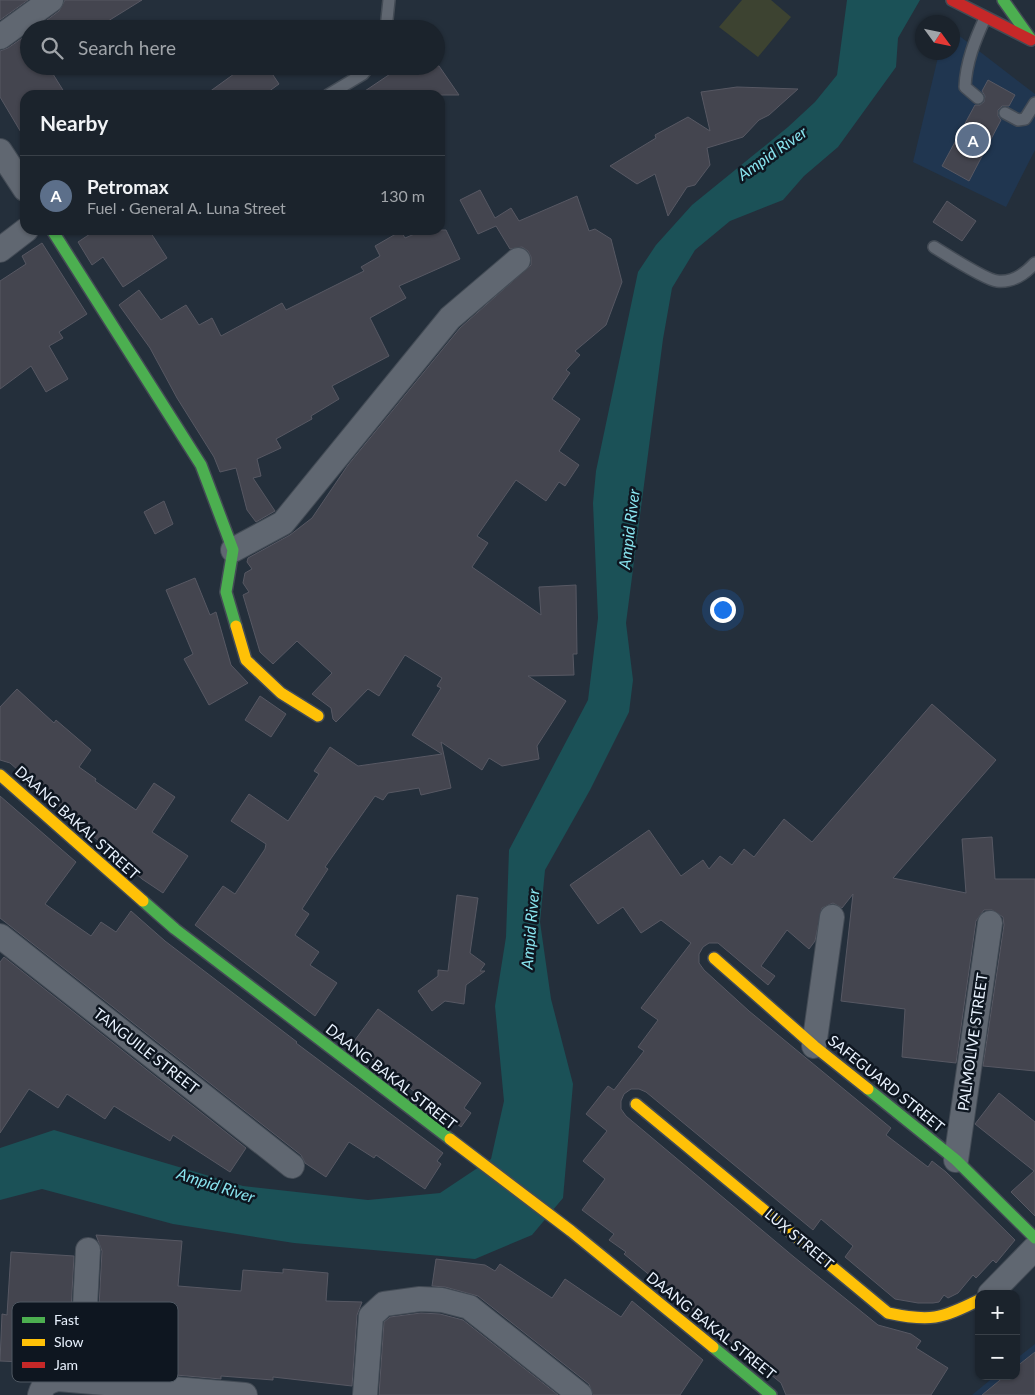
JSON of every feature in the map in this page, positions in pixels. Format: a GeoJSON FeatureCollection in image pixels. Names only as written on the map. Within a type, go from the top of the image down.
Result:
{"type":"FeatureCollection","features":[{"type":"Feature","properties":{"kind":"street"},"geometry":{"type":"LineString","coordinates":[[23,20],[52,0]]}},
{"type":"Feature","properties":{"kind":"street"},"geometry":{"type":"LineString","coordinates":[[952,0],[985,18],[1034,38]]}},
{"type":"Feature","properties":{"kind":"street"},"geometry":{"type":"LineString","coordinates":[[1003,0],[1034,38]]}},
{"type":"Feature","properties":{"kind":"street"},"geometry":{"type":"LineString","coordinates":[[0,36],[20,22]]}},
{"type":"Feature","properties":{"kind":"street"},"geometry":{"type":"LineString","coordinates":[[0,151],[20,181]]}},
{"type":"Feature","properties":{"kind":"street"},"geometry":{"type":"LineString","coordinates":[[0,250],[20,235]]}},
{"type":"Feature","properties":{"kind":"street"},"geometry":{"type":"LineString","coordinates":[[55,235],[201,465],[233,550],[226,592],[246,660],[281,693],[318,716]]}},
{"type":"Feature","properties":{"kind":"street"},"geometry":{"type":"LineString","coordinates":[[233,550],[283,523],[450,318],[518,260]]}},
{"type":"Feature","properties":{"kind":"street","name":"DAANG BAKAL STREET"},"geometry":{"type":"LineString","coordinates":[[0,775],[175,930],[464,1152],[571,1231],[771,1395]]}},
{"type":"Feature","properties":{"kind":"street"},"geometry":{"type":"LineString","coordinates":[[814,1046],[832,917]]}},
{"type":"Feature","properties":{"kind":"street","name":"PALMOLIVE STREET"},"geometry":{"type":"LineString","coordinates":[[956,1160],[990,923]]}},
{"type":"Feature","properties":{"kind":"street","name":"TANGUILE STREET"},"geometry":{"type":"LineString","coordinates":[[1,939],[292,1166]]}},
{"type":"Feature","properties":{"kind":"street","name":"SAFEGUARD STREET"},"geometry":{"type":"LineString","coordinates":[[714,958],[814,1046],[956,1160],[1035,1238]]}},
{"type":"Feature","properties":{"kind":"street","name":"LUX STREET"},"geometry":{"type":"LineString","coordinates":[[636,1104],[888,1313],[922,1321],[944,1317],[975,1302]]}},
{"type":"Feature","properties":{"kind":"street"},"geometry":{"type":"LineString","coordinates":[[994,1290],[1035,1248]]}},
{"type":"Feature","properties":{"kind":"street"},"geometry":{"type":"LineString","coordinates":[[85,1302],[88,1250]]}},
{"type":"Feature","properties":{"kind":"street"},"geometry":{"type":"LineString","coordinates":[[365,1395],[370,1316],[384,1304],[420,1299],[442,1300],[468,1307],[580,1395]]}},
{"type":"Feature","properties":{"kind":"street"},"geometry":{"type":"LineString","coordinates":[[40,1395],[42,1387],[48,1382]]}},
{"type":"Feature","properties":{"kind":"street"},"geometry":{"type":"LineString","coordinates":[[89,1382],[166,1392],[245,1395]]}},
{"type":"Feature","properties":{"kind":"lane"},"geometry":{"type":"LineString","coordinates":[[387,20],[389,0]]}},
{"type":"Feature","properties":{"kind":"lane"},"geometry":{"type":"LineString","coordinates":[[978,98],[965,87],[965,73],[972,49],[995,0]]}},
{"type":"Feature","properties":{"kind":"lane"},"geometry":{"type":"LineString","coordinates":[[337,90],[362,75]]}},
{"type":"Feature","properties":{"kind":"lane"},"geometry":{"type":"LineString","coordinates":[[1005,113],[1018,120],[1025,119],[1035,103]]}},
{"type":"Feature","properties":{"kind":"lane"},"geometry":{"type":"LineString","coordinates":[[934,248],[996,281],[1012,280],[1026,272],[1035,263]]}},
{"type":"Feature","properties":{"kind":"shaded area"},"geometry":{"type":"Polygon","coordinates":[[[742,0],[771,0],[791,17],[758,57],[719,27],[742,0]]]}},
{"type":"Feature","properties":{"kind":"shaded area"},"geometry":{"type":"Polygon","coordinates":[[[960,36],[1035,94],[1035,150],[1006,207],[913,162],[937,60],[960,60],[960,36]]]}},
{"type":"Feature","properties":{"kind":"shaded area"},"geometry":{"type":"Polygon","coordinates":[[[1035,1344],[1035,1395],[972,1395],[990,1380],[1020,1380],[1020,1356],[1035,1344]]]}},
{"type":"Feature","properties":{"kind":"water","name":"Ampid River"},"geometry":{"type":"Polygon","coordinates":[[[847,0],[920,0],[898,38],[896,67],[838,147],[804,176],[783,200],[730,221],[695,250],[672,288],[663,339],[626,623],[633,680],[629,712],[590,790],[545,870],[540,922],[551,999],[573,1084],[563,1198],[532,1235],[475,1259],[294,1243],[173,1224],[42,1189],[0,1200],[0,1148],[54,1130],[243,1186],[368,1200],[440,1193],[491,1159],[504,1101],[495,1006],[506,937],[509,850],[588,700],[598,618],[593,503],[596,471],[638,272],[656,245],[692,205],[788,127],[815,102],[837,75],[847,0]]]}},
{"type":"Feature","properties":{"kind":"building"},"geometry":{"type":"Polygon","coordinates":[[[0,0],[28,0],[0,20],[0,0]]]}},
{"type":"Feature","properties":{"kind":"building"},"geometry":{"type":"Polygon","coordinates":[[[65,0],[142,0],[110,20],[47,20],[59,11],[65,0]]]}},
{"type":"Feature","properties":{"kind":"building"},"geometry":{"type":"Polygon","coordinates":[[[20,40],[20,75],[54,75],[63,90],[20,90],[20,131],[0,97],[0,51],[20,40]]]}},
{"type":"Feature","properties":{"kind":"building"},"geometry":{"type":"Polygon","coordinates":[[[233,75],[273,75],[279,84],[271,90],[212,90],[233,75]]]}},
{"type":"Feature","properties":{"kind":"building"},"geometry":{"type":"Polygon","coordinates":[[[389,75],[445,75],[459,95],[445,95],[445,90],[366,90],[389,75]]]}},
{"type":"Feature","properties":{"kind":"building"},"geometry":{"type":"Polygon","coordinates":[[[988,80],[1015,95],[1009,106],[1002,106],[998,110],[998,116],[1001,120],[969,181],[942,166],[975,105],[980,105],[984,102],[985,96],[982,91],[988,80]]]}},
{"type":"Feature","properties":{"kind":"building"},"geometry":{"type":"Polygon","coordinates":[[[737,87],[798,89],[769,115],[759,120],[743,137],[707,148],[710,165],[695,185],[687,187],[668,216],[655,174],[637,184],[610,166],[656,138],[655,135],[688,117],[710,131],[701,92],[737,87]]]}},
{"type":"Feature","properties":{"kind":"building"},"geometry":{"type":"Polygon","coordinates":[[[480,190],[495,218],[511,208],[519,221],[577,196],[589,231],[595,229],[611,239],[622,282],[606,325],[575,351],[580,355],[566,370],[570,373],[552,399],[580,419],[559,451],[579,465],[565,486],[559,482],[546,501],[516,480],[477,536],[488,543],[472,567],[541,615],[539,587],[576,585],[577,654],[573,654],[574,675],[528,676],[566,701],[537,746],[539,759],[502,766],[489,758],[482,770],[441,742],[451,788],[421,795],[419,788],[388,793],[383,800],[375,796],[325,867],[328,869],[302,909],[309,914],[295,935],[319,952],[310,965],[337,983],[315,1016],[195,925],[223,886],[235,894],[265,849],[266,844],[231,821],[249,794],[288,821],[319,774],[314,771],[330,747],[358,766],[442,754],[412,735],[441,688],[437,686],[442,678],[405,655],[379,696],[368,689],[336,722],[333,719],[331,708],[312,694],[332,673],[297,641],[273,664],[260,652],[243,595],[249,592],[243,583],[245,573],[252,569],[247,562],[248,558],[290,535],[312,518],[348,465],[460,328],[531,265],[531,257],[528,251],[522,247],[510,249],[496,226],[478,234],[460,200],[480,190]]]}},
{"type":"Feature","properties":{"kind":"building"},"geometry":{"type":"Polygon","coordinates":[[[947,201],[976,221],[962,241],[933,222],[947,201]]]}},
{"type":"Feature","properties":{"kind":"building"},"geometry":{"type":"Polygon","coordinates":[[[446,230],[460,259],[399,286],[406,298],[370,318],[389,356],[332,386],[339,399],[311,416],[312,419],[276,439],[281,448],[257,459],[261,476],[253,478],[275,511],[256,522],[247,510],[236,468],[220,472],[214,457],[177,398],[150,348],[119,305],[139,290],[161,320],[186,305],[199,325],[212,318],[221,336],[282,303],[286,310],[364,271],[361,267],[380,256],[375,246],[394,235],[403,235],[405,238],[412,235],[445,235],[446,230]]]}},
{"type":"Feature","properties":{"kind":"building"},"geometry":{"type":"Polygon","coordinates":[[[88,235],[152,235],[167,258],[123,287],[103,257],[92,265],[78,242],[88,235]]]}},
{"type":"Feature","properties":{"kind":"building"},"geometry":{"type":"Polygon","coordinates":[[[42,243],[87,314],[59,332],[63,338],[49,346],[68,379],[46,392],[31,366],[0,389],[0,281],[26,264],[22,256],[42,243]]]}},
{"type":"Feature","properties":{"kind":"building"},"geometry":{"type":"Polygon","coordinates":[[[164,501],[173,524],[155,534],[144,512],[164,501]]]}},
{"type":"Feature","properties":{"kind":"building"},"geometry":{"type":"Polygon","coordinates":[[[195,578],[210,615],[216,612],[231,665],[248,683],[209,705],[184,659],[193,654],[166,590],[195,578]]]}},
{"type":"Feature","properties":{"kind":"building"},"geometry":{"type":"Polygon","coordinates":[[[17,689],[54,723],[56,720],[91,750],[79,767],[96,779],[95,781],[136,810],[154,783],[175,797],[152,832],[188,856],[163,893],[142,879],[10,763],[0,760],[0,707],[17,689]]]}},
{"type":"Feature","properties":{"kind":"building"},"geometry":{"type":"Polygon","coordinates":[[[260,696],[286,714],[271,737],[245,720],[260,696]]]}},
{"type":"Feature","properties":{"kind":"building"},"geometry":{"type":"Polygon","coordinates":[[[932,704],[996,760],[893,878],[966,893],[962,839],[992,837],[995,879],[1035,879],[1035,1071],[983,1066],[1004,925],[1003,917],[992,910],[984,910],[976,921],[956,1063],[902,1057],[905,1009],[841,1001],[853,894],[842,908],[833,903],[822,908],[815,941],[809,949],[787,930],[761,966],[775,976],[768,985],[718,943],[709,943],[703,947],[699,954],[699,963],[704,970],[749,1011],[891,1128],[886,1135],[928,1167],[932,1161],[946,1172],[1015,1240],[996,1263],[993,1260],[976,1278],[973,1275],[958,1293],[948,1298],[944,1295],[939,1302],[933,1303],[918,1303],[895,1299],[845,1257],[853,1246],[821,1219],[813,1230],[646,1092],[639,1089],[631,1089],[624,1094],[621,1101],[621,1109],[626,1116],[794,1257],[878,1325],[911,1334],[921,1341],[916,1348],[948,1368],[931,1395],[786,1395],[781,1383],[624,1254],[626,1252],[609,1240],[614,1234],[582,1210],[605,1179],[583,1161],[607,1131],[586,1114],[608,1086],[614,1090],[644,1051],[638,1047],[658,1020],[641,1008],[691,943],[661,920],[641,933],[623,907],[598,924],[570,885],[649,830],[681,876],[703,860],[709,869],[720,856],[732,865],[744,849],[754,857],[784,819],[812,842],[932,704]]]}},
{"type":"Feature","properties":{"kind":"building"},"geometry":{"type":"Polygon","coordinates":[[[0,796],[76,862],[45,904],[91,936],[101,922],[116,932],[131,911],[165,941],[296,1043],[443,1153],[437,1161],[441,1164],[425,1189],[376,1155],[374,1158],[349,1142],[326,1177],[305,1163],[301,1155],[0,918],[0,796]]]}},
{"type":"Feature","properties":{"kind":"building"},"geometry":{"type":"Polygon","coordinates":[[[457,895],[478,898],[470,953],[485,964],[480,971],[485,971],[466,985],[464,1004],[445,1001],[432,1011],[418,991],[438,976],[438,970],[448,971],[457,895]]]}},
{"type":"Feature","properties":{"kind":"building"},"geometry":{"type":"Polygon","coordinates":[[[4,957],[246,1148],[230,1172],[173,1135],[170,1141],[114,1106],[105,1119],[67,1094],[58,1108],[29,1089],[0,1133],[0,962],[4,957]]]}},
{"type":"Feature","properties":{"kind":"building"},"geometry":{"type":"Polygon","coordinates":[[[378,1009],[481,1083],[464,1108],[471,1113],[461,1127],[352,1044],[378,1009]]]}},
{"type":"Feature","properties":{"kind":"building"},"geometry":{"type":"Polygon","coordinates":[[[999,1093],[1035,1122],[1035,1216],[1011,1192],[1034,1171],[975,1124],[999,1093]]]}},
{"type":"Feature","properties":{"kind":"building"},"geometry":{"type":"Polygon","coordinates":[[[96,1235],[182,1241],[178,1286],[241,1291],[243,1270],[283,1273],[283,1269],[328,1273],[326,1301],[362,1302],[357,1315],[352,1386],[273,1377],[273,1380],[221,1376],[221,1379],[178,1375],[178,1302],[99,1302],[102,1251],[96,1235]]]}},
{"type":"Feature","properties":{"kind":"building"},"geometry":{"type":"Polygon","coordinates":[[[11,1252],[74,1256],[71,1302],[12,1302],[12,1362],[0,1361],[2,1314],[7,1315],[11,1252]]]}},
{"type":"Feature","properties":{"kind":"building"},"geometry":{"type":"Polygon","coordinates":[[[436,1259],[485,1265],[495,1271],[500,1264],[552,1298],[565,1279],[621,1317],[632,1301],[703,1360],[680,1395],[593,1395],[589,1384],[478,1296],[445,1287],[432,1286],[436,1259]]]}},
{"type":"Feature","properties":{"kind":"building"},"geometry":{"type":"Polygon","coordinates":[[[421,1313],[440,1314],[463,1320],[558,1395],[379,1395],[384,1322],[390,1317],[421,1313]]]}},
{"type":"Feature","properties":{"kind":"building"},"geometry":{"type":"Polygon","coordinates":[[[1035,1352],[1035,1395],[982,1395],[1000,1380],[1020,1380],[1020,1364],[1035,1352]]]}},
{"type":"Feature","properties":{"kind":"traffic: fast"},"geometry":{"type":"LineString","coordinates":[[1003,0],[1030,38]]}},
{"type":"Feature","properties":{"kind":"traffic: fast"},"geometry":{"type":"LineString","coordinates":[[55,235],[201,465],[233,550],[226,592],[236,626]]}},
{"type":"Feature","properties":{"kind":"traffic: fast"},"geometry":{"type":"LineString","coordinates":[[143,901],[175,929],[450,1139]]}},
{"type":"Feature","properties":{"kind":"traffic: fast"},"geometry":{"type":"LineString","coordinates":[[868,1089],[956,1160],[1035,1238]]}},
{"type":"Feature","properties":{"kind":"traffic: fast"},"geometry":{"type":"LineString","coordinates":[[713,1347],[771,1395]]}},
{"type":"Feature","properties":{"kind":"traffic: slow"},"geometry":{"type":"LineString","coordinates":[[236,626],[246,660],[281,693],[318,716]]}},
{"type":"Feature","properties":{"kind":"traffic: slow"},"geometry":{"type":"LineString","coordinates":[[0,775],[143,901]]}},
{"type":"Feature","properties":{"kind":"traffic: slow"},"geometry":{"type":"LineString","coordinates":[[714,958],[814,1046],[868,1089]]}},
{"type":"Feature","properties":{"kind":"traffic: slow"},"geometry":{"type":"LineString","coordinates":[[636,1104],[888,1313],[925,1318],[935,1317],[945,1315],[975,1302]]}},
{"type":"Feature","properties":{"kind":"traffic: slow"},"geometry":{"type":"LineString","coordinates":[[450,1139],[571,1231],[713,1347]]}},
{"type":"Feature","properties":{"kind":"traffic: jam"},"geometry":{"type":"LineString","coordinates":[[952,0],[1031,40]]}},
{"type":"Feature","properties":{"kind":"place","name":"Petromax"},"geometry":{"type":"Point","coordinates":[973,140]}}]}
